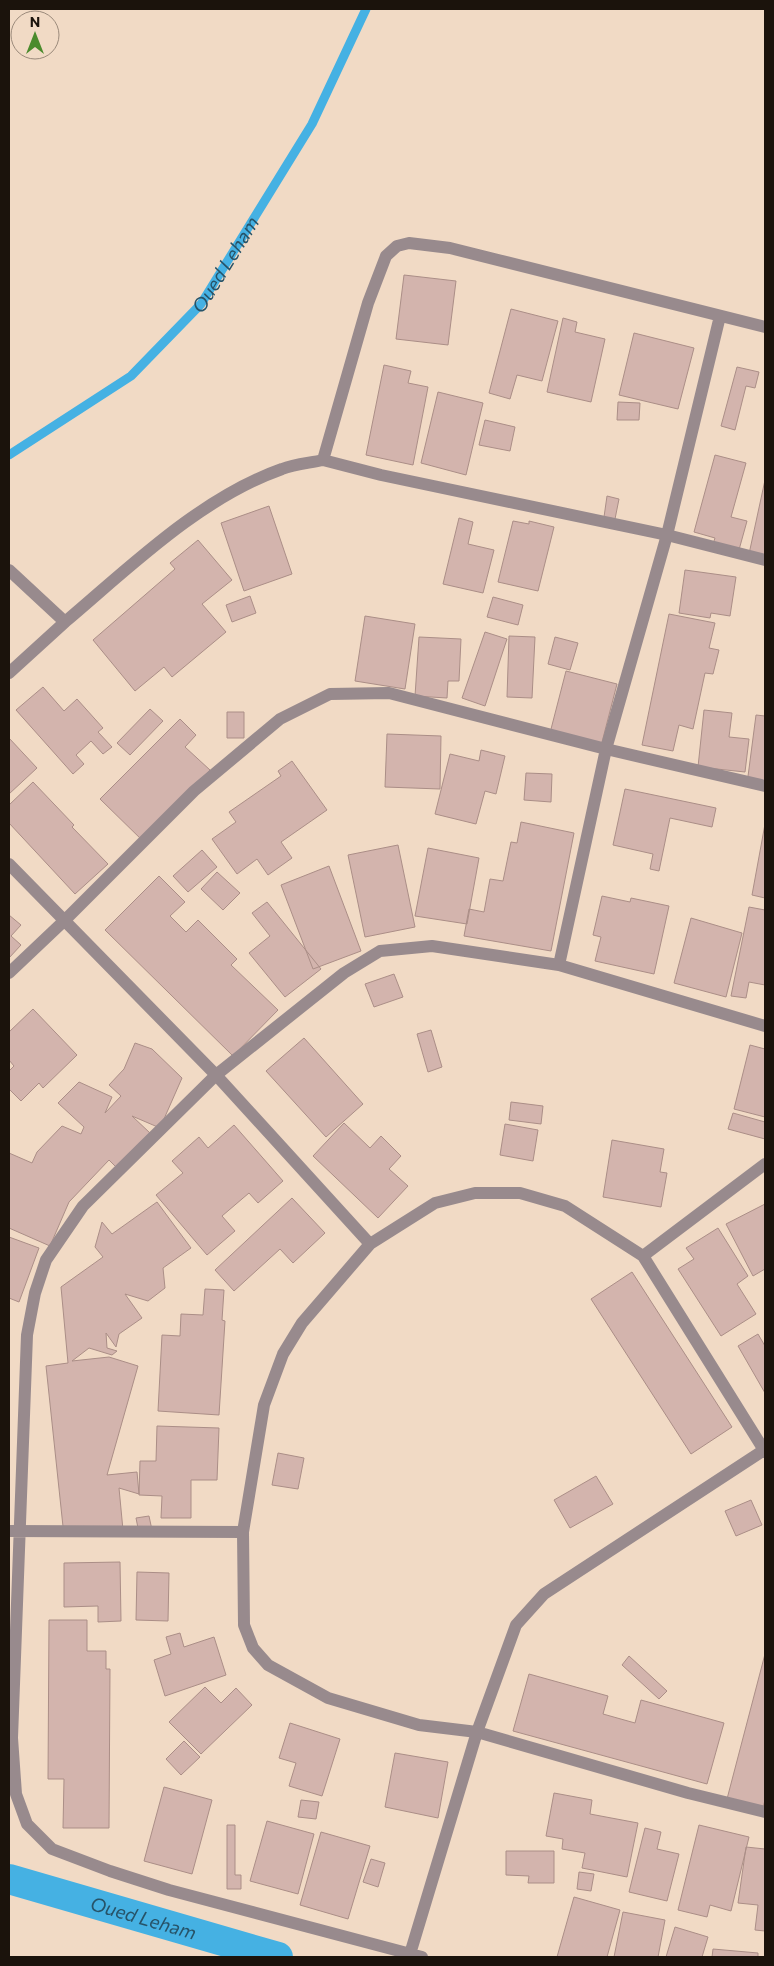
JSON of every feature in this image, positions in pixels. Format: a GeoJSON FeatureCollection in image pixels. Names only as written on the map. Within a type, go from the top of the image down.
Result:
{"type":"FeatureCollection","features":[{"type":"Feature","properties":{"kind":"street"},"geometry":{"type":"LineString","coordinates":[[323,460],[368,303],[386,256],[397,246],[409,243],[450,248],[765,327]]}},
{"type":"Feature","properties":{"kind":"street"},"geometry":{"type":"LineString","coordinates":[[560,965],[606,749],[667,535],[720,316]]}},
{"type":"Feature","properties":{"kind":"street"},"geometry":{"type":"LineString","coordinates":[[9,672],[162,540],[206,509],[247,485],[283,468],[323,460],[381,475],[667,535],[765,560]]}},
{"type":"Feature","properties":{"kind":"street"},"geometry":{"type":"LineString","coordinates":[[9,570],[65,622]]}},
{"type":"Feature","properties":{"kind":"street"},"geometry":{"type":"LineString","coordinates":[[9,973],[194,791],[280,719],[330,694],[389,693],[606,749],[765,786]]}},
{"type":"Feature","properties":{"kind":"street"},"geometry":{"type":"LineString","coordinates":[[9,864],[216,1075],[370,1244]]}},
{"type":"Feature","properties":{"kind":"street"},"geometry":{"type":"LineString","coordinates":[[422,1957],[170,1890],[110,1871],[52,1849],[27,1824],[16,1794],[12,1738],[14,1531],[27,1335],[35,1293],[46,1260],[83,1206],[216,1075],[344,973],[380,950],[432,946],[560,965],[765,1026]]}},
{"type":"Feature","properties":{"kind":"street"},"geometry":{"type":"LineString","coordinates":[[643,1256],[765,1164]]}},
{"type":"Feature","properties":{"kind":"street"},"geometry":{"type":"LineString","coordinates":[[410,1954],[477,1732],[516,1625],[544,1594],[765,1450],[643,1256],[565,1206],[520,1193],[475,1193],[435,1203],[370,1244],[302,1323],[283,1354],[264,1405],[243,1532],[244,1625],[253,1648],[268,1665],[328,1698],[419,1725],[477,1732],[688,1793],[765,1812]]}},
{"type":"Feature","properties":{"kind":"street"},"geometry":{"type":"LineString","coordinates":[[14,1531],[243,1532]]}},
{"type":"Feature","properties":{"kind":"building"},"geometry":{"type":"Polygon","coordinates":[[[404,275],[456,281],[448,345],[396,339],[404,275]]]}},
{"type":"Feature","properties":{"kind":"building"},"geometry":{"type":"Polygon","coordinates":[[[511,309],[558,321],[542,381],[517,375],[510,399],[489,393],[511,309]]]}},
{"type":"Feature","properties":{"kind":"building"},"geometry":{"type":"Polygon","coordinates":[[[563,318],[577,322],[575,332],[605,339],[591,402],[547,392],[563,318]]]}},
{"type":"Feature","properties":{"kind":"building"},"geometry":{"type":"Polygon","coordinates":[[[634,333],[694,348],[678,409],[619,395],[634,333]]]}},
{"type":"Feature","properties":{"kind":"building"},"geometry":{"type":"Polygon","coordinates":[[[384,365],[411,371],[408,383],[428,387],[413,465],[366,455],[384,365]]]}},
{"type":"Feature","properties":{"kind":"building"},"geometry":{"type":"Polygon","coordinates":[[[737,367],[759,372],[755,388],[746,386],[735,430],[721,426],[737,367]]]}},
{"type":"Feature","properties":{"kind":"building"},"geometry":{"type":"Polygon","coordinates":[[[438,392],[483,403],[466,475],[421,463],[438,392]]]}},
{"type":"Feature","properties":{"kind":"building"},"geometry":{"type":"Polygon","coordinates":[[[618,402],[640,403],[639,420],[617,420],[618,402]]]}},
{"type":"Feature","properties":{"kind":"building"},"geometry":{"type":"Polygon","coordinates":[[[485,420],[515,427],[510,451],[479,445],[485,420]]]}},
{"type":"Feature","properties":{"kind":"building"},"geometry":{"type":"Polygon","coordinates":[[[715,455],[746,463],[731,517],[747,521],[737,557],[711,550],[715,538],[694,532],[715,455]]]}},
{"type":"Feature","properties":{"kind":"building"},"geometry":{"type":"Polygon","coordinates":[[[765,480],[765,557],[749,554],[765,480]]]}},
{"type":"Feature","properties":{"kind":"building"},"geometry":{"type":"Polygon","coordinates":[[[607,496],[619,499],[615,519],[604,517],[607,496]]]}},
{"type":"Feature","properties":{"kind":"building"},"geometry":{"type":"Polygon","coordinates":[[[269,506],[292,574],[244,591],[221,523],[269,506]]]}},
{"type":"Feature","properties":{"kind":"building"},"geometry":{"type":"Polygon","coordinates":[[[459,518],[473,522],[468,544],[494,550],[483,593],[443,584],[459,518]]]}},
{"type":"Feature","properties":{"kind":"building"},"geometry":{"type":"Polygon","coordinates":[[[513,521],[529,524],[529,521],[554,527],[538,591],[498,582],[513,521]]]}},
{"type":"Feature","properties":{"kind":"building"},"geometry":{"type":"Polygon","coordinates":[[[198,540],[232,580],[202,604],[226,632],[172,677],[164,667],[135,691],[93,640],[175,569],[170,563],[198,540]]]}},
{"type":"Feature","properties":{"kind":"building"},"geometry":{"type":"Polygon","coordinates":[[[685,570],[736,577],[730,616],[711,613],[710,618],[679,613],[685,570]]]}},
{"type":"Feature","properties":{"kind":"building"},"geometry":{"type":"Polygon","coordinates":[[[250,596],[256,613],[232,622],[226,605],[250,596]]]}},
{"type":"Feature","properties":{"kind":"building"},"geometry":{"type":"Polygon","coordinates":[[[493,597],[523,605],[518,625],[487,617],[493,597]]]}},
{"type":"Feature","properties":{"kind":"building"},"geometry":{"type":"Polygon","coordinates":[[[669,614],[715,623],[709,648],[719,650],[713,674],[705,673],[693,729],[679,725],[673,751],[642,745],[669,614]]]}},
{"type":"Feature","properties":{"kind":"building"},"geometry":{"type":"Polygon","coordinates":[[[365,616],[415,624],[405,689],[355,681],[365,616]]]}},
{"type":"Feature","properties":{"kind":"building"},"geometry":{"type":"Polygon","coordinates":[[[485,632],[507,639],[485,706],[462,698],[485,632]]]}},
{"type":"Feature","properties":{"kind":"building"},"geometry":{"type":"Polygon","coordinates":[[[509,636],[535,637],[532,698],[507,697],[509,636]]]}},
{"type":"Feature","properties":{"kind":"building"},"geometry":{"type":"Polygon","coordinates":[[[419,637],[461,639],[459,681],[448,681],[447,698],[415,696],[419,637]]]}},
{"type":"Feature","properties":{"kind":"building"},"geometry":{"type":"Polygon","coordinates":[[[555,637],[578,643],[570,670],[548,664],[555,637]]]}},
{"type":"Feature","properties":{"kind":"building"},"geometry":{"type":"Polygon","coordinates":[[[566,671],[617,684],[601,746],[550,733],[566,671]]]}},
{"type":"Feature","properties":{"kind":"building"},"geometry":{"type":"Polygon","coordinates":[[[43,687],[64,711],[77,699],[103,728],[98,732],[112,747],[103,754],[91,741],[76,755],[84,764],[73,774],[16,710],[43,687]]]}},
{"type":"Feature","properties":{"kind":"building"},"geometry":{"type":"Polygon","coordinates":[[[150,709],[163,721],[130,755],[117,743],[150,709]]]}},
{"type":"Feature","properties":{"kind":"building"},"geometry":{"type":"Polygon","coordinates":[[[704,710],[732,713],[729,737],[749,739],[745,772],[698,767],[704,710]]]}},
{"type":"Feature","properties":{"kind":"building"},"geometry":{"type":"Polygon","coordinates":[[[227,712],[244,712],[244,738],[227,738],[227,712]]]}},
{"type":"Feature","properties":{"kind":"building"},"geometry":{"type":"Polygon","coordinates":[[[756,715],[765,716],[765,786],[747,784],[756,715]]]}},
{"type":"Feature","properties":{"kind":"building"},"geometry":{"type":"Polygon","coordinates":[[[180,719],[196,735],[185,747],[210,770],[144,842],[100,799],[180,719]]]}},
{"type":"Feature","properties":{"kind":"building"},"geometry":{"type":"Polygon","coordinates":[[[387,734],[441,736],[440,789],[385,787],[387,734]]]}},
{"type":"Feature","properties":{"kind":"building"},"geometry":{"type":"Polygon","coordinates":[[[9,738],[37,768],[9,794],[9,738]]]}},
{"type":"Feature","properties":{"kind":"building"},"geometry":{"type":"Polygon","coordinates":[[[481,750],[505,756],[496,794],[485,791],[476,824],[435,814],[450,754],[479,761],[481,750]]]}},
{"type":"Feature","properties":{"kind":"building"},"geometry":{"type":"Polygon","coordinates":[[[292,761],[327,810],[281,842],[292,858],[268,875],[257,859],[237,874],[212,839],[236,822],[229,812],[281,776],[278,771],[292,761]]]}},
{"type":"Feature","properties":{"kind":"building"},"geometry":{"type":"Polygon","coordinates":[[[526,773],[552,774],[551,802],[524,800],[526,773]]]}},
{"type":"Feature","properties":{"kind":"building"},"geometry":{"type":"Polygon","coordinates":[[[33,782],[74,825],[72,827],[108,864],[75,894],[9,823],[9,805],[33,782]]]}},
{"type":"Feature","properties":{"kind":"building"},"geometry":{"type":"Polygon","coordinates":[[[625,789],[716,808],[712,827],[670,818],[659,871],[650,869],[653,854],[613,845],[625,789]]]}},
{"type":"Feature","properties":{"kind":"building"},"geometry":{"type":"Polygon","coordinates":[[[521,822],[574,833],[551,951],[464,936],[469,909],[484,912],[490,879],[503,881],[511,842],[517,843],[521,822]]]}},
{"type":"Feature","properties":{"kind":"building"},"geometry":{"type":"Polygon","coordinates":[[[765,824],[765,898],[752,895],[765,824]]]}},
{"type":"Feature","properties":{"kind":"building"},"geometry":{"type":"Polygon","coordinates":[[[398,845],[415,927],[365,937],[348,855],[398,845]]]}},
{"type":"Feature","properties":{"kind":"building"},"geometry":{"type":"Polygon","coordinates":[[[428,848],[479,858],[467,924],[415,916],[428,848]]]}},
{"type":"Feature","properties":{"kind":"building"},"geometry":{"type":"Polygon","coordinates":[[[202,850],[217,867],[188,892],[173,876],[202,850]]]}},
{"type":"Feature","properties":{"kind":"building"},"geometry":{"type":"Polygon","coordinates":[[[329,866],[361,951],[313,969],[281,885],[329,866]]]}},
{"type":"Feature","properties":{"kind":"building"},"geometry":{"type":"Polygon","coordinates":[[[217,872],[240,893],[223,910],[201,889],[217,872]]]}},
{"type":"Feature","properties":{"kind":"building"},"geometry":{"type":"Polygon","coordinates":[[[159,876],[185,902],[170,916],[186,932],[198,920],[237,959],[231,965],[278,1010],[233,1056],[105,930],[159,876]]]}},
{"type":"Feature","properties":{"kind":"building"},"geometry":{"type":"Polygon","coordinates":[[[602,896],[630,902],[631,898],[669,906],[654,974],[595,961],[601,937],[593,935],[602,896]]]}},
{"type":"Feature","properties":{"kind":"building"},"geometry":{"type":"Polygon","coordinates":[[[267,902],[321,969],[285,997],[249,953],[270,936],[252,913],[267,902]]]}},
{"type":"Feature","properties":{"kind":"building"},"geometry":{"type":"Polygon","coordinates":[[[749,907],[765,910],[765,985],[749,982],[746,998],[731,996],[749,907]]]}},
{"type":"Feature","properties":{"kind":"building"},"geometry":{"type":"Polygon","coordinates":[[[9,915],[21,925],[11,936],[21,945],[9,958],[9,915]]]}},
{"type":"Feature","properties":{"kind":"building"},"geometry":{"type":"Polygon","coordinates":[[[691,918],[742,933],[726,997],[674,983],[691,918]]]}},
{"type":"Feature","properties":{"kind":"building"},"geometry":{"type":"Polygon","coordinates":[[[394,974],[403,997],[374,1007],[365,984],[394,974]]]}},
{"type":"Feature","properties":{"kind":"building"},"geometry":{"type":"Polygon","coordinates":[[[33,1009],[77,1055],[43,1088],[39,1083],[21,1101],[9,1089],[9,1071],[14,1066],[9,1060],[9,1032],[33,1009]]]}},
{"type":"Feature","properties":{"kind":"building"},"geometry":{"type":"Polygon","coordinates":[[[431,1030],[442,1067],[428,1072],[417,1034],[431,1030]]]}},
{"type":"Feature","properties":{"kind":"building"},"geometry":{"type":"Polygon","coordinates":[[[304,1038],[363,1104],[326,1137],[266,1071],[304,1038]]]}},
{"type":"Feature","properties":{"kind":"building"},"geometry":{"type":"Polygon","coordinates":[[[135,1043],[152,1049],[182,1078],[160,1128],[132,1116],[150,1133],[117,1168],[109,1160],[69,1202],[50,1246],[9,1228],[9,1153],[32,1163],[37,1152],[62,1126],[81,1134],[84,1127],[58,1103],[79,1082],[112,1097],[105,1113],[121,1096],[109,1085],[124,1069],[135,1043]]]}},
{"type":"Feature","properties":{"kind":"building"},"geometry":{"type":"Polygon","coordinates":[[[750,1045],[765,1049],[765,1117],[734,1109],[750,1045]]]}},
{"type":"Feature","properties":{"kind":"building"},"geometry":{"type":"Polygon","coordinates":[[[511,1102],[543,1106],[541,1124],[509,1120],[511,1102]]]}},
{"type":"Feature","properties":{"kind":"building"},"geometry":{"type":"Polygon","coordinates":[[[733,1113],[765,1122],[765,1139],[728,1129],[733,1113]]]}},
{"type":"Feature","properties":{"kind":"building"},"geometry":{"type":"Polygon","coordinates":[[[344,1123],[370,1148],[381,1136],[401,1156],[389,1169],[408,1186],[378,1218],[313,1156],[344,1123]]]}},
{"type":"Feature","properties":{"kind":"building"},"geometry":{"type":"Polygon","coordinates":[[[505,1124],[538,1130],[533,1161],[500,1155],[505,1124]]]}},
{"type":"Feature","properties":{"kind":"building"},"geometry":{"type":"Polygon","coordinates":[[[234,1125],[283,1181],[258,1203],[249,1193],[222,1216],[235,1231],[207,1255],[156,1195],[183,1173],[172,1161],[199,1137],[208,1148],[234,1125]]]}},
{"type":"Feature","properties":{"kind":"building"},"geometry":{"type":"Polygon","coordinates":[[[612,1140],[664,1149],[660,1172],[667,1173],[661,1207],[603,1197],[612,1140]]]}},
{"type":"Feature","properties":{"kind":"building"},"geometry":{"type":"Polygon","coordinates":[[[292,1198],[325,1233],[293,1263],[280,1249],[234,1291],[215,1270],[292,1198]]]}},
{"type":"Feature","properties":{"kind":"building"},"geometry":{"type":"Polygon","coordinates":[[[157,1202],[191,1248],[163,1268],[165,1288],[148,1301],[125,1294],[142,1318],[119,1334],[116,1347],[106,1333],[107,1348],[117,1351],[112,1355],[89,1348],[72,1361],[109,1357],[138,1366],[107,1475],[137,1472],[139,1494],[119,1488],[123,1530],[64,1536],[46,1366],[68,1363],[61,1287],[103,1257],[95,1247],[102,1222],[112,1234],[157,1202]]]}},
{"type":"Feature","properties":{"kind":"building"},"geometry":{"type":"Polygon","coordinates":[[[765,1204],[765,1269],[753,1276],[726,1224],[765,1204]]]}},
{"type":"Feature","properties":{"kind":"building"},"geometry":{"type":"Polygon","coordinates":[[[718,1228],[748,1276],[737,1284],[756,1314],[721,1336],[678,1269],[694,1259],[686,1248],[718,1228]]]}},
{"type":"Feature","properties":{"kind":"building"},"geometry":{"type":"Polygon","coordinates":[[[9,1237],[39,1248],[19,1302],[9,1298],[9,1237]]]}},
{"type":"Feature","properties":{"kind":"building"},"geometry":{"type":"Polygon","coordinates":[[[632,1272],[732,1427],[691,1454],[591,1299],[632,1272]]]}},
{"type":"Feature","properties":{"kind":"building"},"geometry":{"type":"Polygon","coordinates":[[[205,1289],[224,1290],[222,1320],[225,1321],[219,1415],[158,1411],[162,1335],[180,1336],[181,1314],[203,1315],[205,1289]]]}},
{"type":"Feature","properties":{"kind":"building"},"geometry":{"type":"Polygon","coordinates":[[[758,1334],[765,1346],[765,1393],[738,1346],[758,1334]]]}},
{"type":"Feature","properties":{"kind":"building"},"geometry":{"type":"Polygon","coordinates":[[[157,1426],[219,1428],[217,1480],[191,1480],[191,1518],[161,1518],[162,1496],[139,1495],[140,1461],[156,1461],[157,1426]]]}},
{"type":"Feature","properties":{"kind":"building"},"geometry":{"type":"Polygon","coordinates":[[[278,1453],[304,1458],[298,1489],[272,1485],[278,1453]]]}},
{"type":"Feature","properties":{"kind":"building"},"geometry":{"type":"Polygon","coordinates":[[[596,1476],[613,1504],[570,1528],[554,1500],[596,1476]]]}},
{"type":"Feature","properties":{"kind":"building"},"geometry":{"type":"Polygon","coordinates":[[[751,1500],[762,1525],[736,1536],[725,1511],[751,1500]]]}},
{"type":"Feature","properties":{"kind":"building"},"geometry":{"type":"Polygon","coordinates":[[[149,1516],[152,1530],[139,1533],[136,1518],[149,1516]]]}},
{"type":"Feature","properties":{"kind":"building"},"geometry":{"type":"Polygon","coordinates":[[[120,1562],[121,1621],[98,1622],[98,1606],[64,1607],[64,1563],[120,1562]]]}},
{"type":"Feature","properties":{"kind":"building"},"geometry":{"type":"Polygon","coordinates":[[[137,1572],[169,1573],[168,1621],[136,1620],[137,1572]]]}},
{"type":"Feature","properties":{"kind":"building"},"geometry":{"type":"Polygon","coordinates":[[[49,1620],[87,1620],[87,1651],[106,1651],[106,1669],[110,1669],[109,1828],[63,1828],[64,1779],[48,1779],[49,1620]]]}},
{"type":"Feature","properties":{"kind":"building"},"geometry":{"type":"Polygon","coordinates":[[[180,1633],[184,1647],[214,1637],[226,1675],[165,1696],[154,1660],[171,1654],[166,1637],[180,1633]]]}},
{"type":"Feature","properties":{"kind":"building"},"geometry":{"type":"Polygon","coordinates":[[[765,1654],[765,1800],[763,1808],[727,1799],[765,1654]]]}},
{"type":"Feature","properties":{"kind":"building"},"geometry":{"type":"Polygon","coordinates":[[[629,1656],[667,1691],[659,1699],[622,1665],[629,1656]]]}},
{"type":"Feature","properties":{"kind":"building"},"geometry":{"type":"Polygon","coordinates":[[[529,1674],[608,1696],[603,1714],[635,1723],[641,1700],[724,1723],[707,1784],[513,1731],[529,1674]]]}},
{"type":"Feature","properties":{"kind":"building"},"geometry":{"type":"Polygon","coordinates":[[[205,1687],[221,1703],[236,1688],[252,1705],[201,1754],[169,1722],[205,1687]]]}},
{"type":"Feature","properties":{"kind":"building"},"geometry":{"type":"Polygon","coordinates":[[[290,1723],[340,1739],[322,1796],[289,1786],[296,1763],[279,1758],[290,1723]]]}},
{"type":"Feature","properties":{"kind":"building"},"geometry":{"type":"Polygon","coordinates":[[[184,1741],[200,1757],[181,1775],[166,1759],[184,1741]]]}},
{"type":"Feature","properties":{"kind":"building"},"geometry":{"type":"Polygon","coordinates":[[[395,1753],[448,1762],[438,1818],[385,1807],[395,1753]]]}},
{"type":"Feature","properties":{"kind":"building"},"geometry":{"type":"Polygon","coordinates":[[[164,1787],[212,1800],[192,1874],[144,1861],[164,1787]]]}},
{"type":"Feature","properties":{"kind":"building"},"geometry":{"type":"Polygon","coordinates":[[[554,1793],[592,1800],[590,1814],[638,1823],[627,1877],[582,1868],[585,1853],[562,1849],[563,1839],[546,1836],[554,1793]]]}},
{"type":"Feature","properties":{"kind":"building"},"geometry":{"type":"Polygon","coordinates":[[[301,1800],[319,1802],[316,1819],[298,1817],[301,1800]]]}},
{"type":"Feature","properties":{"kind":"building"},"geometry":{"type":"Polygon","coordinates":[[[267,1821],[314,1834],[298,1894],[250,1881],[267,1821]]]}},
{"type":"Feature","properties":{"kind":"building"},"geometry":{"type":"Polygon","coordinates":[[[227,1825],[235,1825],[235,1875],[241,1875],[241,1889],[227,1889],[227,1825]]]}},
{"type":"Feature","properties":{"kind":"building"},"geometry":{"type":"Polygon","coordinates":[[[699,1825],[749,1837],[731,1911],[710,1905],[707,1917],[678,1910],[699,1825]]]}},
{"type":"Feature","properties":{"kind":"building"},"geometry":{"type":"Polygon","coordinates":[[[645,1828],[661,1832],[657,1849],[679,1854],[667,1901],[629,1892],[645,1828]]]}},
{"type":"Feature","properties":{"kind":"building"},"geometry":{"type":"Polygon","coordinates":[[[321,1832],[370,1846],[348,1919],[300,1905],[321,1832]]]}},
{"type":"Feature","properties":{"kind":"building"},"geometry":{"type":"Polygon","coordinates":[[[746,1847],[765,1849],[765,1931],[755,1930],[758,1905],[738,1903],[746,1847]]]}},
{"type":"Feature","properties":{"kind":"building"},"geometry":{"type":"Polygon","coordinates":[[[506,1851],[554,1851],[554,1883],[528,1883],[529,1876],[506,1875],[506,1851]]]}},
{"type":"Feature","properties":{"kind":"building"},"geometry":{"type":"Polygon","coordinates":[[[371,1859],[385,1863],[378,1887],[363,1882],[371,1859]]]}},
{"type":"Feature","properties":{"kind":"building"},"geometry":{"type":"Polygon","coordinates":[[[579,1872],[594,1874],[591,1891],[577,1889],[579,1872]]]}},
{"type":"Feature","properties":{"kind":"building"},"geometry":{"type":"Polygon","coordinates":[[[574,1897],[620,1910],[607,1957],[557,1957],[574,1897]]]}},
{"type":"Feature","properties":{"kind":"building"},"geometry":{"type":"Polygon","coordinates":[[[623,1912],[665,1920],[658,1957],[614,1957],[623,1912]]]}},
{"type":"Feature","properties":{"kind":"building"},"geometry":{"type":"Polygon","coordinates":[[[675,1927],[708,1937],[702,1957],[666,1957],[675,1927]]]}},
{"type":"Feature","properties":{"kind":"building"},"geometry":{"type":"Polygon","coordinates":[[[713,1949],[758,1953],[758,1957],[712,1957],[713,1949]]]}},
{"type":"Feature","properties":{"kind":"waterway","name":"Oued Leham"},"geometry":{"type":"LineString","coordinates":[[9,455],[131,376],[201,304],[312,124],[366,9]]}},
{"type":"Feature","properties":{"kind":"waterway","name":"Oued Leham"},"geometry":{"type":"LineString","coordinates":[[9,1879],[278,1957]]}}]}
